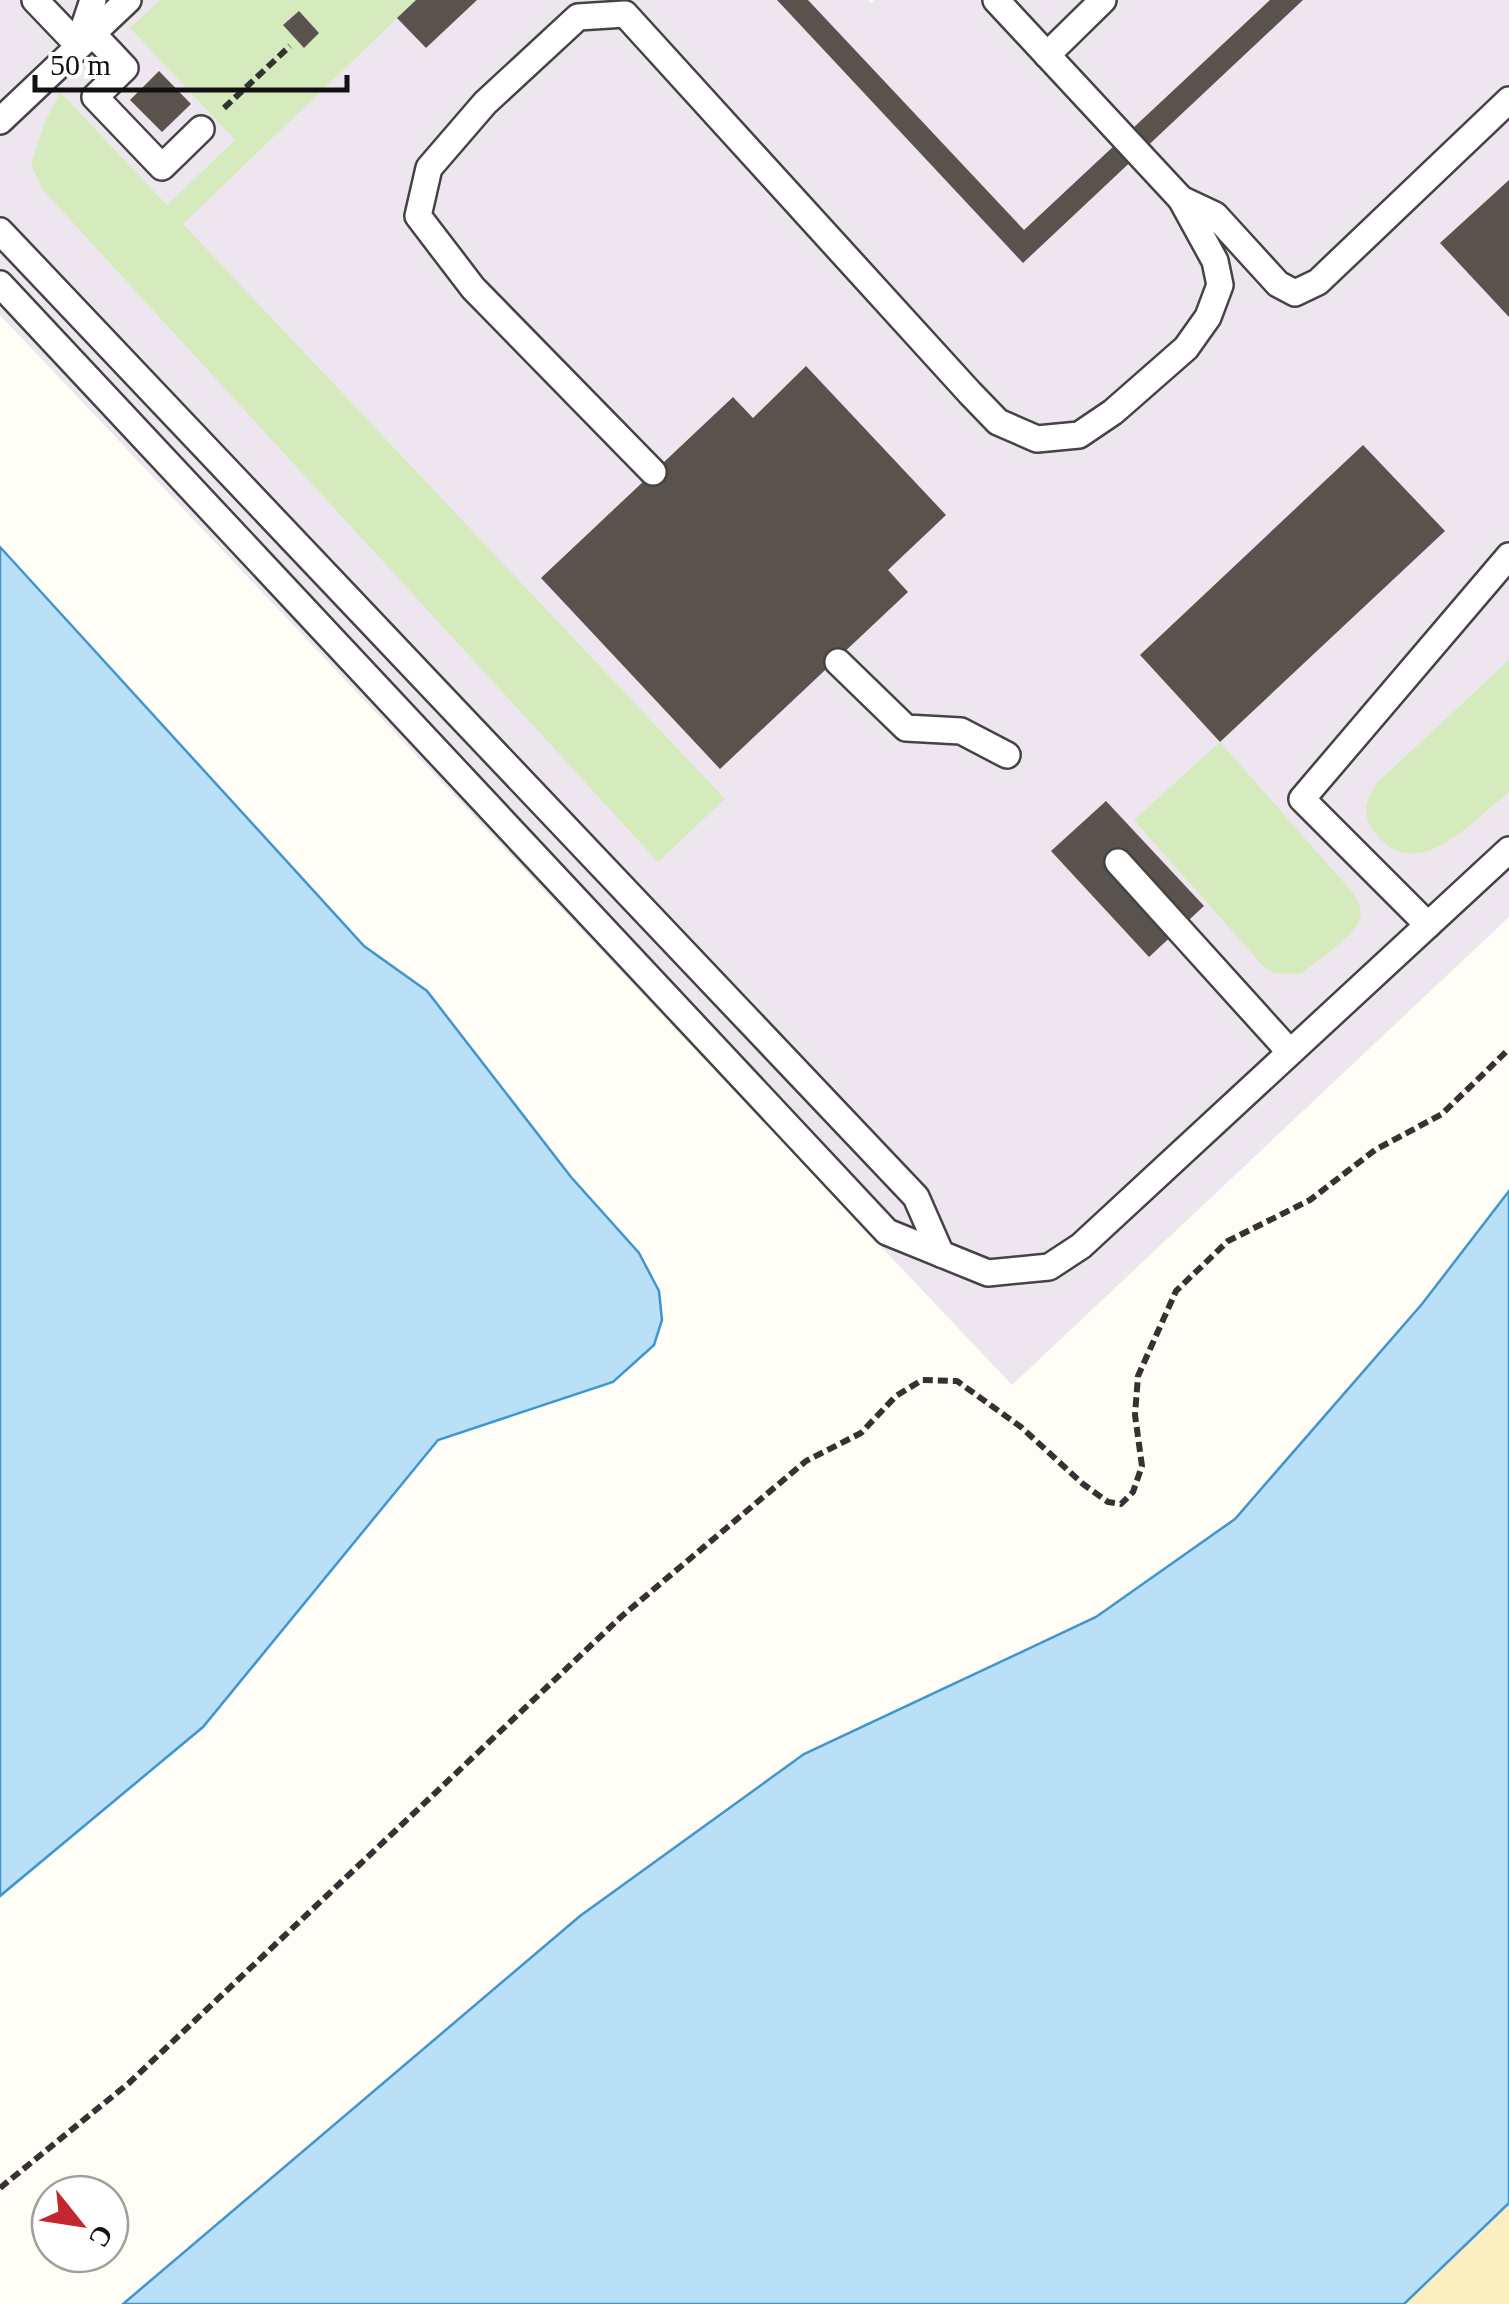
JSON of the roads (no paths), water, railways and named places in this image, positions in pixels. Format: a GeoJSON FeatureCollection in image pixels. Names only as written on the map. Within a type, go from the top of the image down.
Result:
{"type":"FeatureCollection","features":[{"type":"Feature","properties":{"kind":"lane"},"geometry":{"type":"LineString","coordinates":[[35,0],[125,68],[94,97],[162,167],[202,130]]}},
{"type":"Feature","properties":{"kind":"lane"},"geometry":{"type":"LineString","coordinates":[[86,39],[93,0]]}},
{"type":"Feature","properties":{"kind":"lane"},"geometry":{"type":"LineString","coordinates":[[0,121],[128,0]]}},
{"type":"Feature","properties":{"kind":"lane"},"geometry":{"type":"LineString","coordinates":[[654,472],[473,288],[418,216],[428,168],[485,103],[578,17],[624,14],[998,422],[1037,439],[1079,435],[1113,412],[1186,348],[1208,317],[1220,284],[1215,261],[1180,199],[996,0]]}},
{"type":"Feature","properties":{"kind":"lane"},"geometry":{"type":"LineString","coordinates":[[1047,54],[1103,0]]}},
{"type":"Feature","properties":{"kind":"lane"},"geometry":{"type":"LineString","coordinates":[[1180,199],[1215,215],[1278,284],[1295,293],[1318,282],[1509,100]]}},
{"type":"Feature","properties":{"kind":"lane"},"geometry":{"type":"LineString","coordinates":[[0,231],[916,1197],[942,1254]]}},
{"type":"Feature","properties":{"kind":"lane"},"geometry":{"type":"LineString","coordinates":[[0,284],[887,1232],[988,1272],[1049,1267],[1082,1246],[1509,850]]}},
{"type":"Feature","properties":{"kind":"lane"},"geometry":{"type":"LineString","coordinates":[[1428,925],[1302,799],[1509,556]]}},
{"type":"Feature","properties":{"kind":"lane"},"geometry":{"type":"LineString","coordinates":[[838,662],[906,728],[961,731],[1007,755]]}},
{"type":"Feature","properties":{"kind":"lane"},"geometry":{"type":"LineString","coordinates":[[1118,862],[1289,1051]]}},
{"type":"Feature","properties":{"kind":"water"},"geometry":{"type":"Polygon","coordinates":[[[0,547],[364,946],[427,991],[571,1177],[639,1253],[659,1291],[662,1320],[654,1345],[613,1382],[438,1440],[203,1727],[0,1896],[0,547]]]}},
{"type":"Feature","properties":{"kind":"water"},"geometry":{"type":"Polygon","coordinates":[[[1509,1191],[1509,2203],[1404,2304],[123,2304],[580,1916],[804,1754],[1096,1617],[1235,1519],[1422,1304],[1509,1191]]]}}]}
